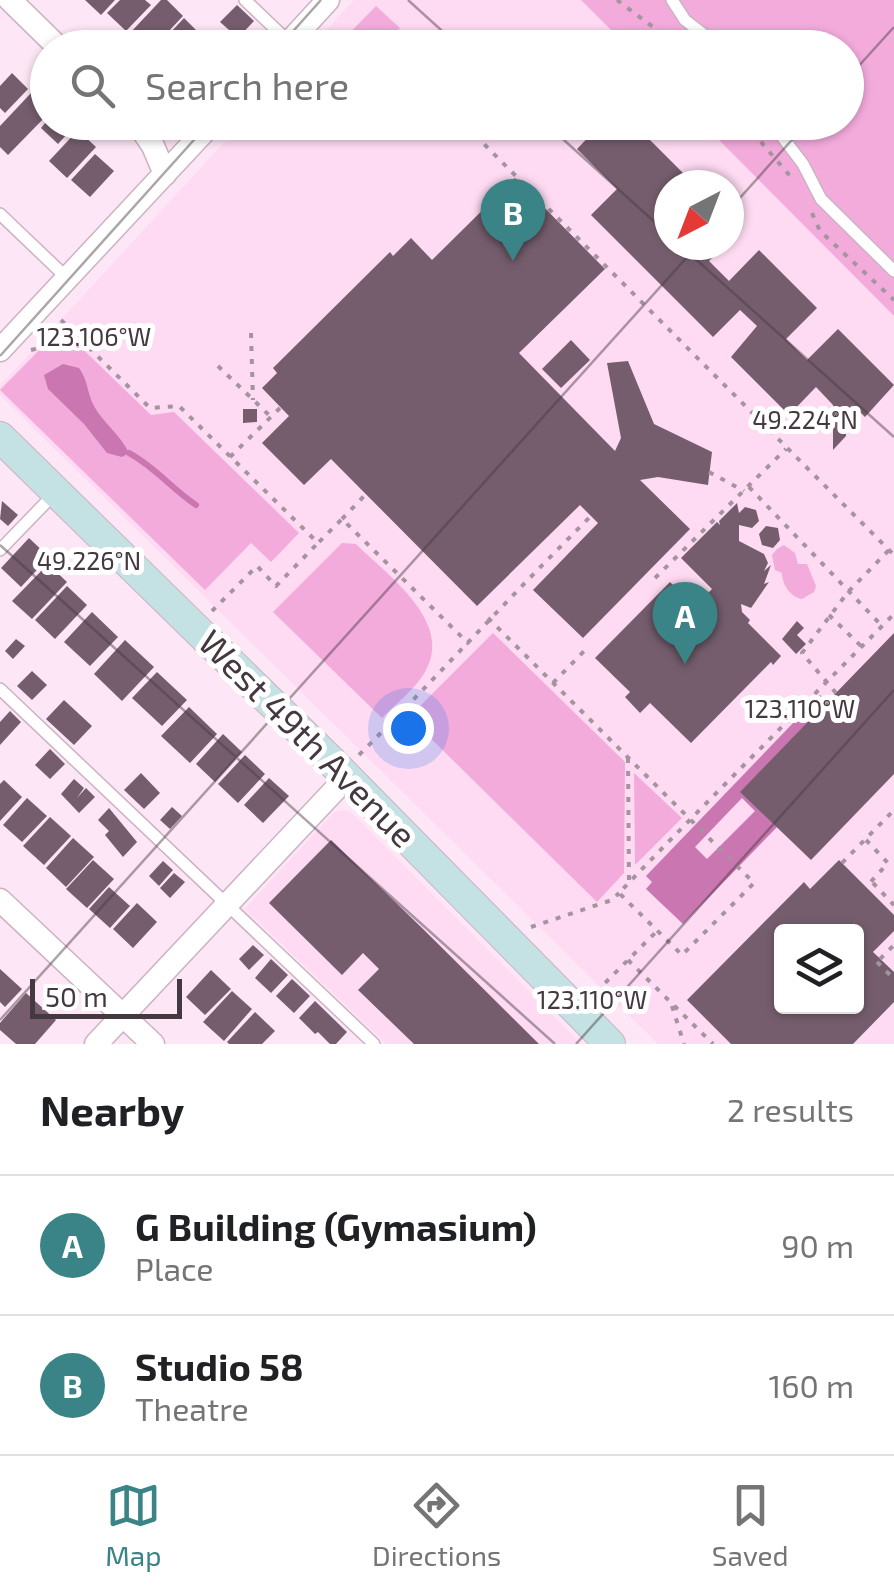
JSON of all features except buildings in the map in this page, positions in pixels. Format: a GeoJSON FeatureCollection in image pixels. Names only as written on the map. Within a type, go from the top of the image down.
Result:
{"type":"FeatureCollection","features":[{"type":"Feature","properties":{"kind":"street"},"geometry":{"type":"LineString","coordinates":[[10,0],[41,30]]}},
{"type":"Feature","properties":{"kind":"street"},"geometry":{"type":"LineString","coordinates":[[300,30],[328,0]]}},
{"type":"Feature","properties":{"kind":"street"},"geometry":{"type":"LineString","coordinates":[[149,140],[165,174]]}},
{"type":"Feature","properties":{"kind":"street"},"geometry":{"type":"LineString","coordinates":[[0,350],[196,140]]}},
{"type":"Feature","properties":{"kind":"street","name":"West 49th Avenue"},"geometry":{"type":"LineString","coordinates":[[0,438],[354,766],[610,1044]]}},
{"type":"Feature","properties":{"kind":"street"},"geometry":{"type":"LineString","coordinates":[[96,1044],[354,766]]}},
{"type":"Feature","properties":{"kind":"street"},"geometry":{"type":"LineString","coordinates":[[0,900],[153,1044]]}},
{"type":"Feature","properties":{"kind":"lane"},"geometry":{"type":"LineString","coordinates":[[245,0],[272,30]]}},
{"type":"Feature","properties":{"kind":"lane"},"geometry":{"type":"LineString","coordinates":[[672,0],[685,20],[698,30]]}},
{"type":"Feature","properties":{"kind":"lane"},"geometry":{"type":"LineString","coordinates":[[785,140],[804,164],[821,199],[894,270]]}},
{"type":"Feature","properties":{"kind":"lane"},"geometry":{"type":"LineString","coordinates":[[0,214],[66,278]]}},
{"type":"Feature","properties":{"kind":"lane"},"geometry":{"type":"LineString","coordinates":[[0,550],[56,492]]}},
{"type":"Feature","properties":{"kind":"lane"},"geometry":{"type":"LineString","coordinates":[[0,688],[374,1044]]}},
{"type":"Feature","properties":{"kind":"path"},"geometry":{"type":"LineString","coordinates":[[618,0],[658,30]]}},
{"type":"Feature","properties":{"kind":"path"},"geometry":{"type":"LineString","coordinates":[[480,140],[892,553],[848,592],[802,653],[836,693]]}},
{"type":"Feature","properties":{"kind":"path"},"geometry":{"type":"LineString","coordinates":[[60,320],[150,408],[180,406],[318,543]]}},
{"type":"Feature","properties":{"kind":"path"},"geometry":{"type":"LineString","coordinates":[[251,333],[254,400]]}},
{"type":"Feature","properties":{"kind":"path"},"geometry":{"type":"LineString","coordinates":[[32,350],[80,339]]}},
{"type":"Feature","properties":{"kind":"path"},"geometry":{"type":"LineString","coordinates":[[218,366],[271,417]]}},
{"type":"Feature","properties":{"kind":"path"},"geometry":{"type":"LineString","coordinates":[[230,456],[280,407]]}},
{"type":"Feature","properties":{"kind":"path"},"geometry":{"type":"LineString","coordinates":[[656,578],[786,449]]}},
{"type":"Feature","properties":{"kind":"path"},"geometry":{"type":"LineString","coordinates":[[709,472],[746,488],[882,626]]}},
{"type":"Feature","properties":{"kind":"path"},"geometry":{"type":"LineString","coordinates":[[212,611],[256,566],[276,586],[366,494]]}},
{"type":"Feature","properties":{"kind":"path"},"geometry":{"type":"LineString","coordinates":[[354,766],[469,644],[488,618],[591,516]]}},
{"type":"Feature","properties":{"kind":"path"},"geometry":{"type":"LineString","coordinates":[[342,520],[469,644]]}},
{"type":"Feature","properties":{"kind":"path"},"geometry":{"type":"LineString","coordinates":[[531,927],[612,900],[693,823],[894,614]]}},
{"type":"Feature","properties":{"kind":"path"},"geometry":{"type":"LineString","coordinates":[[829,615],[862,646]]}},
{"type":"Feature","properties":{"kind":"path"},"geometry":{"type":"LineString","coordinates":[[488,618],[754,882],[682,955],[619,893]]}},
{"type":"Feature","properties":{"kind":"path"},"geometry":{"type":"LineString","coordinates":[[553,683],[589,646]]}},
{"type":"Feature","properties":{"kind":"path"},"geometry":{"type":"LineString","coordinates":[[628,758],[630,882]]}},
{"type":"Feature","properties":{"kind":"path"},"geometry":{"type":"LineString","coordinates":[[842,863],[894,810]]}},
{"type":"Feature","properties":{"kind":"path"},"geometry":{"type":"LineString","coordinates":[[865,840],[894,869]]}},
{"type":"Feature","properties":{"kind":"path"},"geometry":{"type":"LineString","coordinates":[[866,887],[888,863]]}},
{"type":"Feature","properties":{"kind":"path"},"geometry":{"type":"LineString","coordinates":[[872,882],[894,906]]}},
{"type":"Feature","properties":{"kind":"path"},"geometry":{"type":"LineString","coordinates":[[596,992],[657,931]]}},
{"type":"Feature","properties":{"kind":"path"},"geometry":{"type":"LineString","coordinates":[[890,974],[879,960],[894,945]]}},
{"type":"Feature","properties":{"kind":"path"},"geometry":{"type":"LineString","coordinates":[[628,960],[714,1044]]}},
{"type":"Feature","properties":{"kind":"path"},"geometry":{"type":"LineString","coordinates":[[671,1002],[684,1044]]}},
{"type":"Feature","properties":{"kind":"shaded area"},"geometry":{"type":"Polygon","coordinates":[[[354,0],[581,0],[611,30],[326,30],[354,0]]]}},
{"type":"Feature","properties":{"kind":"shaded area"},"geometry":{"type":"Polygon","coordinates":[[[581,0],[894,0],[894,316],[719,140],[864,140],[864,30],[611,30],[581,0]]]}},
{"type":"Feature","properties":{"kind":"shaded area"},"geometry":{"type":"Polygon","coordinates":[[[376,6],[400,28],[398,30],[353,30],[376,6]]]}},
{"type":"Feature","properties":{"kind":"shaded area"},"geometry":{"type":"Polygon","coordinates":[[[226,140],[719,140],[894,316],[894,1044],[658,1044],[0,395],[0,386],[226,140]]]}},
{"type":"Feature","properties":{"kind":"shaded area"},"geometry":{"type":"Polygon","coordinates":[[[61,328],[151,415],[174,412],[299,533],[271,562],[251,543],[205,590],[0,390],[61,328]]]}},
{"type":"Feature","properties":{"kind":"shaded area"},"geometry":{"type":"Polygon","coordinates":[[[63,364],[79,368],[94,406],[129,453],[122,457],[107,453],[48,389],[44,375],[63,364]]]}},
{"type":"Feature","properties":{"kind":"shaded area"},"geometry":{"type":"Polygon","coordinates":[[[342,543],[356,544],[399,585],[425,618],[431,635],[432,653],[425,672],[382,718],[273,612],[342,543]]]}},
{"type":"Feature","properties":{"kind":"shaded area"},"geometry":{"type":"Polygon","coordinates":[[[784,545],[795,553],[798,564],[807,564],[816,586],[814,592],[802,599],[790,593],[782,573],[775,570],[772,555],[784,545]]]}},
{"type":"Feature","properties":{"kind":"shaded area"},"geometry":{"type":"Polygon","coordinates":[[[493,633],[625,762],[624,873],[597,902],[409,717],[493,633]]]}},
{"type":"Feature","properties":{"kind":"shaded area"},"geometry":{"type":"Polygon","coordinates":[[[820,695],[827,702],[777,827],[683,924],[646,889],[652,882],[646,876],[820,695]],[[742,798],[695,847],[707,859],[755,811],[742,798]]]}},
{"type":"Feature","properties":{"kind":"shaded area"},"geometry":{"type":"Polygon","coordinates":[[[634,773],[682,818],[635,865],[634,773]]]}},
{"type":"Feature","properties":{"kind":"shaded area"},"geometry":{"type":"Polygon","coordinates":[[[347,810],[581,1044],[386,1044],[245,909],[334,812],[347,810]]]}},
{"type":"Feature","properties":{"kind":"waterway"},"geometry":{"type":"LineString","coordinates":[[129,453],[196,505]]}},
{"type":"Feature","properties":{"kind":"place","name":"Studio 58"},"geometry":{"type":"Point","coordinates":[513,261]}},
{"type":"Feature","properties":{"kind":"place","name":"G Building (Gymasium)"},"geometry":{"type":"Point","coordinates":[685,664]}}]}
